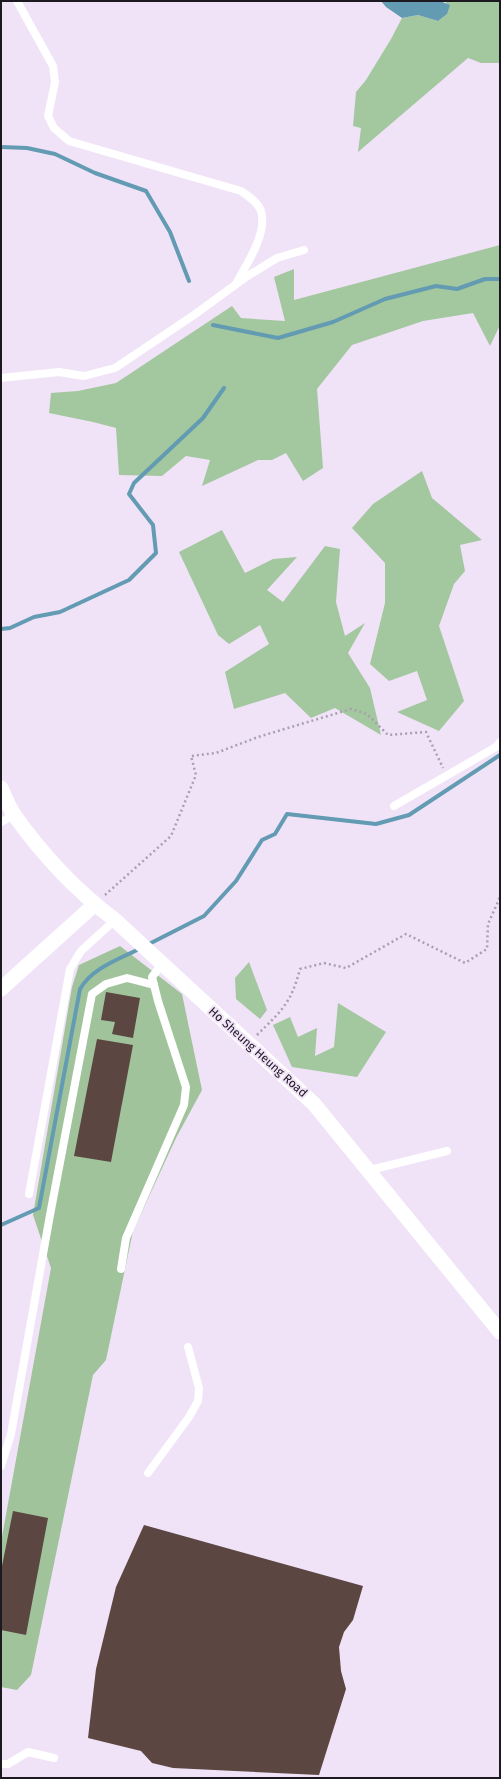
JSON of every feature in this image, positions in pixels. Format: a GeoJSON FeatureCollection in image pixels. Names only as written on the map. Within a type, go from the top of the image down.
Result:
{"type":"FeatureCollection","features":[{"type":"Feature","properties":{"kind":"street","name":"Ho Sheung Heung Road"},"geometry":{"type":"LineString","coordinates":[[1,788],[7,818],[94,905],[115,920],[314,1104],[370,1170],[500,1332]]}},
{"type":"Feature","properties":{"kind":"street"},"geometry":{"type":"LineString","coordinates":[[1,989],[94,905]]}},
{"type":"Feature","properties":{"kind":"lane"},"geometry":{"type":"LineString","coordinates":[[17,1],[53,66],[55,82],[48,116],[54,128],[69,141],[241,191],[253,200],[261,210],[262,227],[254,251],[236,284]]}},
{"type":"Feature","properties":{"kind":"lane"},"geometry":{"type":"LineString","coordinates":[[1,378],[59,372],[84,376],[115,368],[194,315],[236,284],[277,258],[304,250]]}},
{"type":"Feature","properties":{"kind":"lane"},"geometry":{"type":"LineString","coordinates":[[394,806],[496,747],[500,742]]}},
{"type":"Feature","properties":{"kind":"lane"},"geometry":{"type":"LineString","coordinates":[[29,1194],[70,969],[81,951],[115,920]]}},
{"type":"Feature","properties":{"kind":"lane"},"geometry":{"type":"LineString","coordinates":[[121,1269],[126,1238],[184,1105],[186,1086],[152,977],[162,964]]}},
{"type":"Feature","properties":{"kind":"lane"},"geometry":{"type":"LineString","coordinates":[[1,1466],[11,1434],[50,1215],[92,994],[106,984],[127,978],[154,985]]}},
{"type":"Feature","properties":{"kind":"lane"},"geometry":{"type":"LineString","coordinates":[[370,1170],[447,1150]]}},
{"type":"Feature","properties":{"kind":"lane"},"geometry":{"type":"LineString","coordinates":[[148,1473],[189,1417],[198,1401],[199,1388],[188,1347]]}},
{"type":"Feature","properties":{"kind":"lane"},"geometry":{"type":"LineString","coordinates":[[1,1764],[8,1764],[28,1752],[54,1758]]}},
{"type":"Feature","properties":{"kind":"path"},"geometry":{"type":"LineString","coordinates":[[94,905],[171,836],[196,775],[191,756],[216,753],[258,737],[351,709],[367,714],[388,735],[426,732],[447,776]]}},
{"type":"Feature","properties":{"kind":"path"},"geometry":{"type":"LineString","coordinates":[[248,1044],[284,1008],[295,988],[300,969],[324,963],[346,968],[406,934],[465,963],[487,949],[488,924],[500,897]]}},
{"type":"Feature","properties":{"kind":"green space"},"geometry":{"type":"Polygon","coordinates":[[[446,1],[500,1],[500,63],[481,63],[468,58],[358,152],[361,128],[353,126],[356,92],[366,80],[402,18],[418,15],[438,21],[447,14],[446,1]]]}},
{"type":"Feature","properties":{"kind":"green space"},"geometry":{"type":"Polygon","coordinates":[[[500,245],[500,325],[490,346],[473,313],[423,321],[352,345],[317,389],[323,468],[303,481],[286,453],[272,460],[258,460],[202,486],[210,460],[186,456],[162,476],[119,475],[116,428],[49,413],[51,393],[78,391],[116,383],[232,306],[241,318],[285,321],[274,277],[294,269],[294,300],[500,245]]]}},
{"type":"Feature","properties":{"kind":"green space"},"geometry":{"type":"Polygon","coordinates":[[[422,471],[432,498],[482,540],[460,545],[465,571],[454,584],[439,626],[464,701],[439,731],[397,712],[427,700],[417,671],[389,681],[370,664],[385,603],[385,563],[352,528],[373,504],[422,471]]]}},
{"type":"Feature","properties":{"kind":"green space"},"geometry":{"type":"Polygon","coordinates":[[[222,530],[245,573],[273,559],[297,557],[267,590],[283,602],[325,546],[340,549],[336,602],[345,636],[365,623],[348,653],[370,688],[381,735],[335,708],[311,718],[285,693],[234,709],[225,672],[269,644],[260,625],[229,644],[218,635],[179,552],[222,530]]]}},
{"type":"Feature","properties":{"kind":"green space"},"geometry":{"type":"Polygon","coordinates":[[[120,946],[182,994],[202,1090],[176,1138],[133,1231],[106,1360],[93,1375],[31,1675],[17,1690],[1,1687],[1,1542],[51,1268],[33,1215],[72,987],[79,965],[120,946]]]}},
{"type":"Feature","properties":{"kind":"green space"},"geometry":{"type":"Polygon","coordinates":[[[249,962],[267,1010],[260,1019],[236,999],[235,978],[249,962]]]}},
{"type":"Feature","properties":{"kind":"green space"},"geometry":{"type":"Polygon","coordinates":[[[338,1003],[386,1032],[357,1077],[292,1067],[273,1025],[290,1017],[298,1037],[317,1028],[315,1056],[334,1047],[338,1003]]]}},
{"type":"Feature","properties":{"kind":"water"},"geometry":{"type":"Polygon","coordinates":[[[381,1],[440,1],[450,5],[447,14],[438,21],[418,15],[402,18],[386,7],[381,1]]]}},
{"type":"Feature","properties":{"kind":"building"},"geometry":{"type":"Polygon","coordinates":[[[106,992],[140,998],[133,1038],[112,1034],[115,1022],[101,1020],[106,992]]]}},
{"type":"Feature","properties":{"kind":"building"},"geometry":{"type":"Polygon","coordinates":[[[97,1039],[133,1045],[111,1162],[74,1156],[97,1039]]]}},
{"type":"Feature","properties":{"kind":"building"},"geometry":{"type":"Polygon","coordinates":[[[13,1511],[48,1518],[26,1635],[1,1630],[1,1571],[13,1511]]]}},
{"type":"Feature","properties":{"kind":"building"},"geometry":{"type":"Polygon","coordinates":[[[144,1525],[363,1586],[353,1620],[344,1632],[339,1647],[341,1671],[346,1689],[319,1775],[173,1768],[152,1763],[141,1751],[88,1738],[96,1669],[116,1587],[144,1525]]]}},
{"type":"Feature","properties":{"kind":"waterway"},"geometry":{"type":"LineString","coordinates":[[1,147],[27,148],[55,154],[95,173],[146,191],[170,232],[189,281]]}},
{"type":"Feature","properties":{"kind":"waterway"},"geometry":{"type":"LineString","coordinates":[[213,325],[278,338],[333,322],[385,299],[436,286],[457,289],[485,279],[500,279]]}},
{"type":"Feature","properties":{"kind":"waterway"},"geometry":{"type":"LineString","coordinates":[[1,629],[10,628],[34,617],[60,612],[129,580],[156,553],[153,525],[129,494],[134,483],[203,418],[224,388]]}},
{"type":"Feature","properties":{"kind":"waterway"},"geometry":{"type":"LineString","coordinates":[[147,945],[204,916],[236,881],[262,840],[275,834],[287,814],[376,824],[409,815],[500,755]]}},
{"type":"Feature","properties":{"kind":"waterway"},"geometry":{"type":"LineString","coordinates":[[1,1225],[39,1208],[80,989],[85,981],[99,969],[141,948]]}}]}
